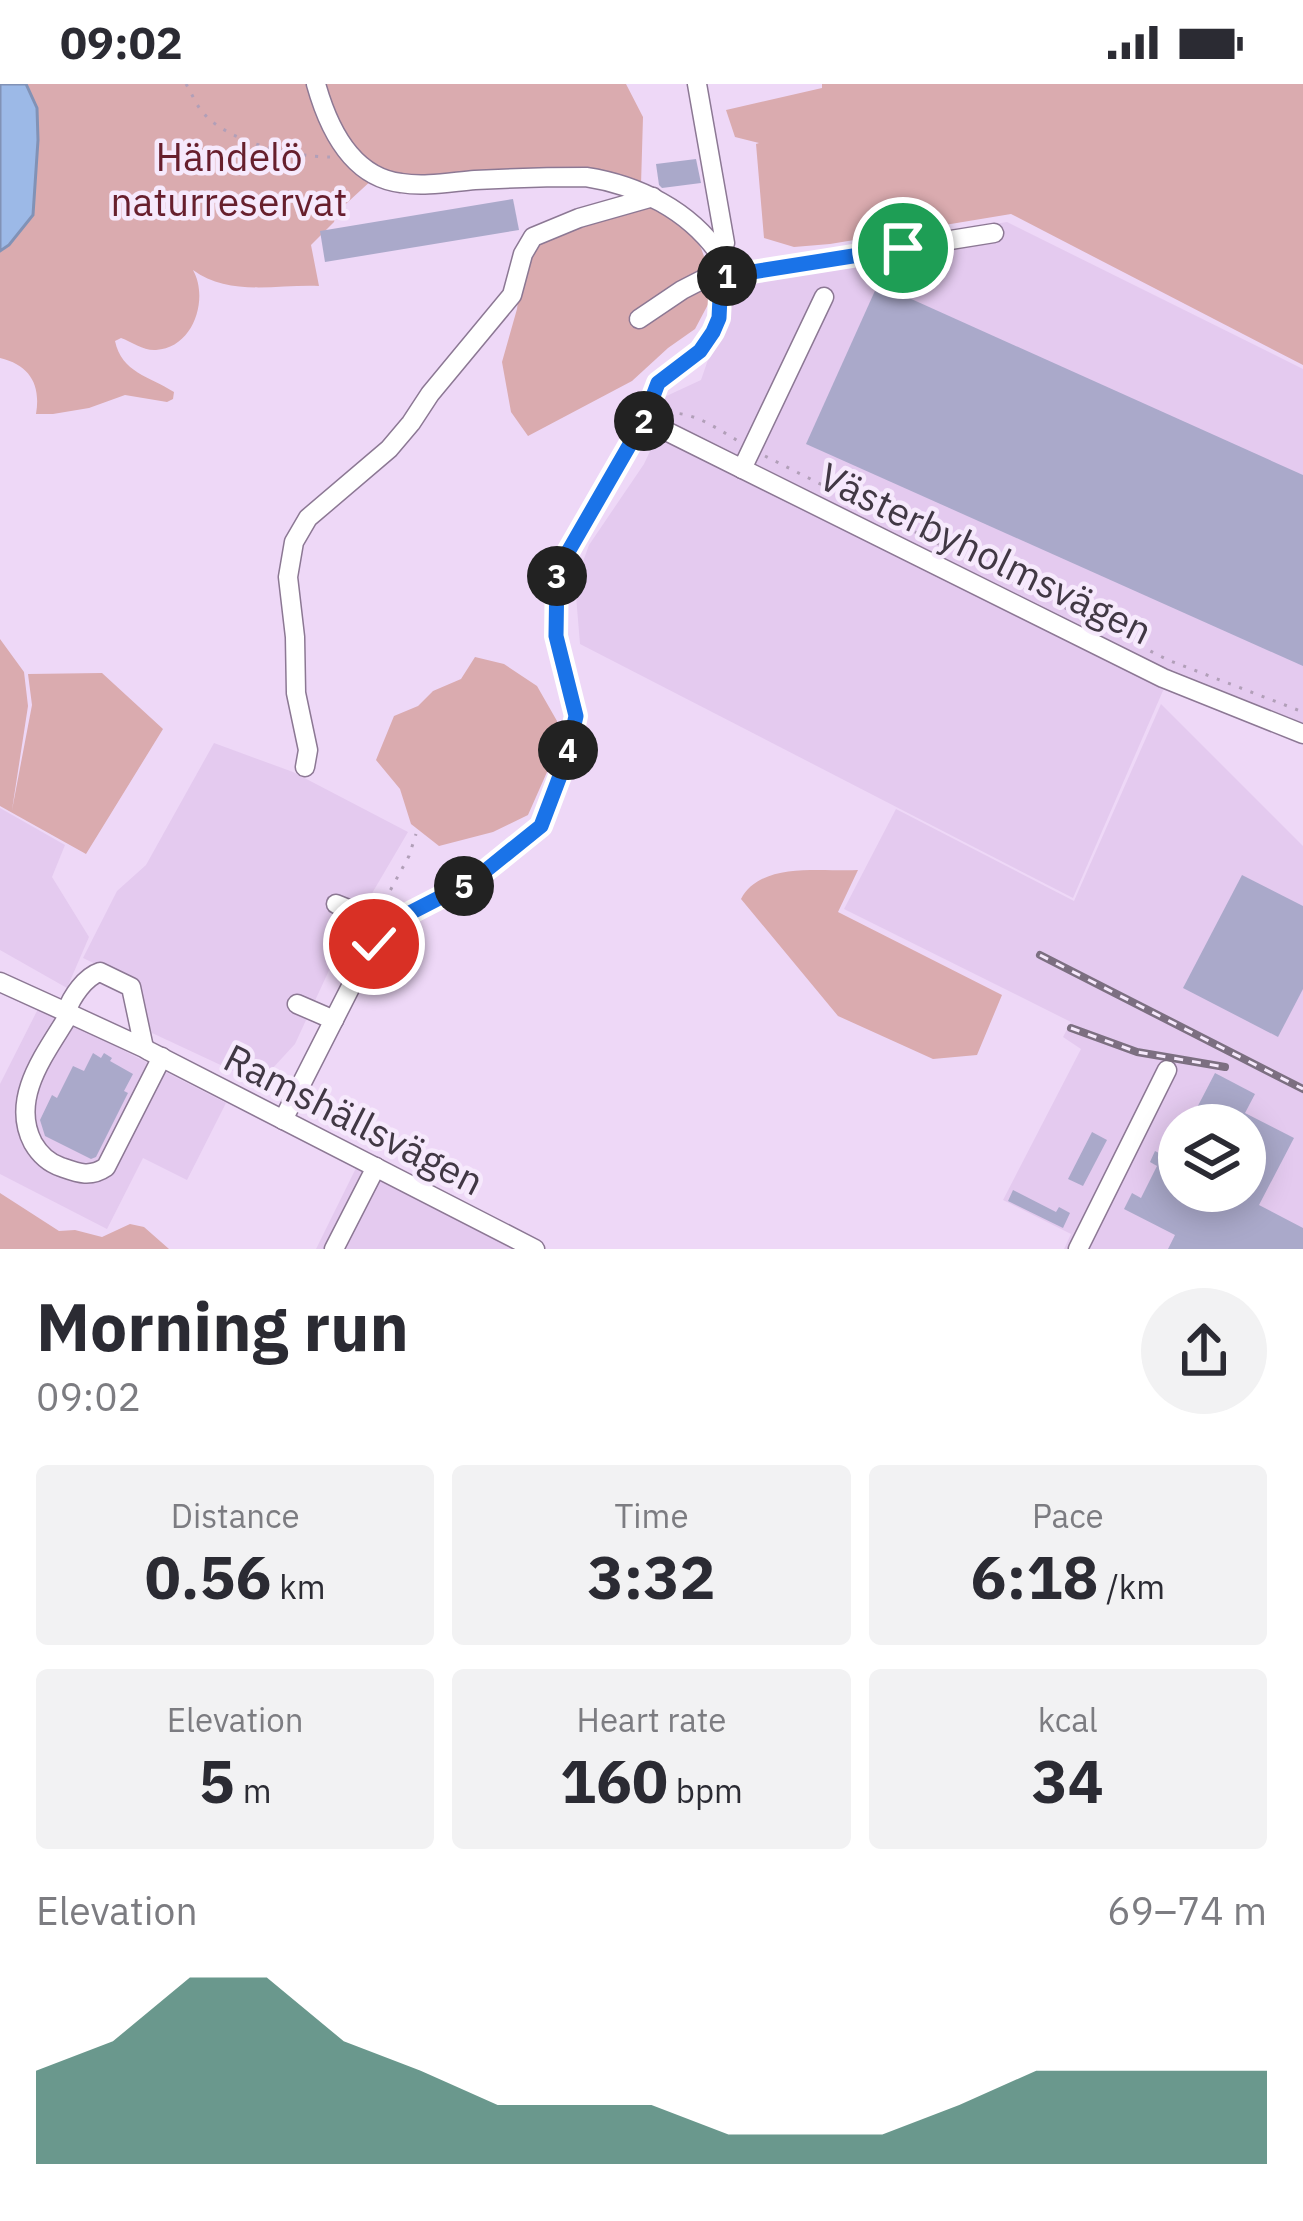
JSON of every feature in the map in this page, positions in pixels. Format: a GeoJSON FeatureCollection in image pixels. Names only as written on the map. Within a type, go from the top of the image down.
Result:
{"type":"FeatureCollection","features":[{"type":"Feature","properties":{"kind":"street"},"geometry":{"type":"LineString","coordinates":[[316,84],[341,145],[387,181],[586,176],[623,184],[653,197],[688,222],[711,242],[721,267]]}},
{"type":"Feature","properties":{"kind":"street"},"geometry":{"type":"LineString","coordinates":[[378,928],[474,880],[541,826],[566,760],[576,716],[556,636],[557,571],[644,420],[658,383],[700,351],[719,318],[725,243],[697,84]]}},
{"type":"Feature","properties":{"kind":"street"},"geometry":{"type":"LineString","coordinates":[[304,767],[308,750],[296,693],[288,577],[294,542],[308,518],[389,449],[411,423],[512,295],[533,236],[552,226],[653,197]]}},
{"type":"Feature","properties":{"kind":"street"},"geometry":{"type":"LineString","coordinates":[[639,319],[721,267],[994,233]]}},
{"type":"Feature","properties":{"kind":"street"},"geometry":{"type":"LineString","coordinates":[[742,469],[824,297]]}},
{"type":"Feature","properties":{"kind":"street","name":"Västerbyholmsvägen"},"geometry":{"type":"LineString","coordinates":[[644,420],[1163,678],[1303,734]]}},
{"type":"Feature","properties":{"kind":"street"},"geometry":{"type":"LineString","coordinates":[[336,904],[361,914],[378,928]]}},
{"type":"Feature","properties":{"kind":"street"},"geometry":{"type":"LineString","coordinates":[[284,1120],[378,928]]}},
{"type":"Feature","properties":{"kind":"street"},"geometry":{"type":"LineString","coordinates":[[100,972],[131,987],[153,1053],[106,1167],[95,1174],[80,1174],[40,1155],[25,1122],[30,1083],[68,1012],[85,982],[100,972]]}},
{"type":"Feature","properties":{"kind":"street","name":"Ramshällsvägen"},"geometry":{"type":"LineString","coordinates":[[0,982],[153,1053],[535,1249]]}},
{"type":"Feature","properties":{"kind":"street"},"geometry":{"type":"LineString","coordinates":[[297,1004],[334,1020]]}},
{"type":"Feature","properties":{"kind":"street"},"geometry":{"type":"LineString","coordinates":[[1078,1249],[1167,1070]]}},
{"type":"Feature","properties":{"kind":"street"},"geometry":{"type":"LineString","coordinates":[[334,1249],[376,1167]]}},
{"type":"Feature","properties":{"kind":"path"},"geometry":{"type":"LineString","coordinates":[[186,84],[202,112],[224,129],[293,154],[352,157]]}},
{"type":"Feature","properties":{"kind":"path"},"geometry":{"type":"LineString","coordinates":[[665,430],[674,413],[696,416],[1168,660],[1303,712]]}},
{"type":"Feature","properties":{"kind":"path"},"geometry":{"type":"LineString","coordinates":[[378,928],[416,833]]}},
{"type":"Feature","properties":{"kind":"shaded area"},"geometry":{"type":"Polygon","coordinates":[[[1007,222],[1303,369],[1303,723],[1172,670],[1073,898],[580,644],[575,584],[589,545],[644,464],[667,415],[660,399],[701,380],[741,264],[1007,222]]]}},
{"type":"Feature","properties":{"kind":"shaded area"},"geometry":{"type":"Polygon","coordinates":[[[1161,704],[1303,846],[1303,1249],[1064,1249],[1071,1234],[1003,1200],[1081,1049],[1063,1037],[1071,1022],[844,909],[896,809],[1074,901],[1161,704]]]}},
{"type":"Feature","properties":{"kind":"shaded area"},"geometry":{"type":"Polygon","coordinates":[[[214,743],[293,772],[408,832],[337,953],[295,1044],[259,1083],[152,1033],[136,983],[83,958],[117,891],[146,865],[214,743]]]}},
{"type":"Feature","properties":{"kind":"shaded area"},"geometry":{"type":"Polygon","coordinates":[[[0,808],[65,845],[52,877],[89,937],[67,988],[0,950],[0,808]]]}},
{"type":"Feature","properties":{"kind":"shaded area"},"geometry":{"type":"Polygon","coordinates":[[[39,1007],[226,1103],[187,1180],[143,1158],[107,1229],[0,1174],[0,1084],[39,1007]]]}},
{"type":"Feature","properties":{"kind":"shaded area"},"geometry":{"type":"Polygon","coordinates":[[[358,1164],[525,1249],[316,1249],[358,1164]]]}},
{"type":"Feature","properties":{"kind":"green space","name":"Händelö naturreservat"},"geometry":{"type":"Polygon","coordinates":[[[26,84],[626,84],[643,117],[641,185],[374,178],[336,213],[334,222],[311,245],[319,286],[222,284],[193,270],[198,307],[180,341],[156,350],[121,338],[115,341],[130,367],[174,392],[173,399],[125,395],[89,408],[36,414],[37,394],[31,378],[0,358],[0,251],[33,214],[37,108],[26,84]]]}},
{"type":"Feature","properties":{"kind":"green space"},"geometry":{"type":"Polygon","coordinates":[[[822,84],[1303,84],[1303,365],[1011,214],[830,244],[794,247],[764,238],[759,143],[735,137],[726,110],[822,88],[822,84]]]}},
{"type":"Feature","properties":{"kind":"green space"},"geometry":{"type":"Polygon","coordinates":[[[648,204],[686,227],[701,248],[713,295],[695,329],[632,381],[528,436],[511,412],[502,362],[523,264],[535,241],[648,204]]]}},
{"type":"Feature","properties":{"kind":"green space"},"geometry":{"type":"Polygon","coordinates":[[[0,639],[24,672],[28,706],[12,810],[32,705],[28,674],[102,673],[163,729],[86,854],[0,806],[0,639]]]}},
{"type":"Feature","properties":{"kind":"green space"},"geometry":{"type":"Polygon","coordinates":[[[475,657],[504,664],[537,686],[557,721],[555,754],[528,815],[493,832],[439,846],[411,824],[400,789],[376,760],[394,716],[461,679],[475,657]]]}},
{"type":"Feature","properties":{"kind":"green space"},"geometry":{"type":"Polygon","coordinates":[[[858,870],[838,912],[1002,995],[977,1055],[933,1059],[838,1016],[741,899],[750,887],[777,874],[858,870]]]}},
{"type":"Feature","properties":{"kind":"green space"},"geometry":{"type":"Polygon","coordinates":[[[0,1193],[59,1231],[102,1237],[130,1224],[144,1227],[169,1249],[0,1249],[0,1193]]]}},
{"type":"Feature","properties":{"kind":"water"},"geometry":{"type":"Polygon","coordinates":[[[0,84],[26,84],[37,108],[38,140],[33,215],[0,251],[0,84]]]}},
{"type":"Feature","properties":{"kind":"building"},"geometry":{"type":"Polygon","coordinates":[[[696,159],[701,183],[659,185],[656,164],[696,159]]]}},
{"type":"Feature","properties":{"kind":"building"},"geometry":{"type":"Polygon","coordinates":[[[513,199],[519,230],[325,262],[320,231],[513,199]]]}},
{"type":"Feature","properties":{"kind":"building"},"geometry":{"type":"Polygon","coordinates":[[[878,284],[1303,475],[1303,666],[806,444],[878,284]]]}},
{"type":"Feature","properties":{"kind":"building"},"geometry":{"type":"Polygon","coordinates":[[[1242,875],[1303,906],[1303,989],[1278,1037],[1183,988],[1242,875]]]}},
{"type":"Feature","properties":{"kind":"building"},"geometry":{"type":"Polygon","coordinates":[[[93,1053],[101,1058],[104,1053],[133,1074],[124,1091],[128,1093],[91,1159],[45,1136],[40,1120],[73,1066],[84,1071],[93,1053]]]}},
{"type":"Feature","properties":{"kind":"building"},"geometry":{"type":"Polygon","coordinates":[[[1215,1073],[1255,1094],[1250,1104],[1199,1104],[1215,1073]]]}},
{"type":"Feature","properties":{"kind":"building"},"geometry":{"type":"Polygon","coordinates":[[[1266,1124],[1294,1138],[1266,1192],[1266,1124]]]}},
{"type":"Feature","properties":{"kind":"building"},"geometry":{"type":"Polygon","coordinates":[[[1092,1132],[1107,1140],[1083,1186],[1068,1179],[1092,1132]]]}},
{"type":"Feature","properties":{"kind":"building"},"geometry":{"type":"Polygon","coordinates":[[[1158,1152],[1158,1212],[1266,1209],[1303,1228],[1303,1249],[1168,1249],[1175,1235],[1124,1209],[1132,1193],[1141,1198],[1157,1166],[1150,1162],[1158,1152]]]}},
{"type":"Feature","properties":{"kind":"building"},"geometry":{"type":"Polygon","coordinates":[[[1013,1190],[1056,1212],[1059,1207],[1070,1213],[1063,1228],[1008,1201],[1013,1190]]]}},
{"type":"Feature","properties":{"kind":"railway"},"geometry":{"type":"LineString","coordinates":[[1040,955],[1303,1089]]}},
{"type":"Feature","properties":{"kind":"railway"},"geometry":{"type":"LineString","coordinates":[[1071,1028],[1137,1052],[1225,1067]]}},
{"type":"Feature","properties":{"kind":"route"},"geometry":{"type":"LineString","coordinates":[[374,944],[404,916],[474,880],[541,826],[566,760],[576,716],[556,636],[557,571],[644,420],[658,383],[700,351],[713,332],[719,318],[721,277],[903,248]]}}]}
